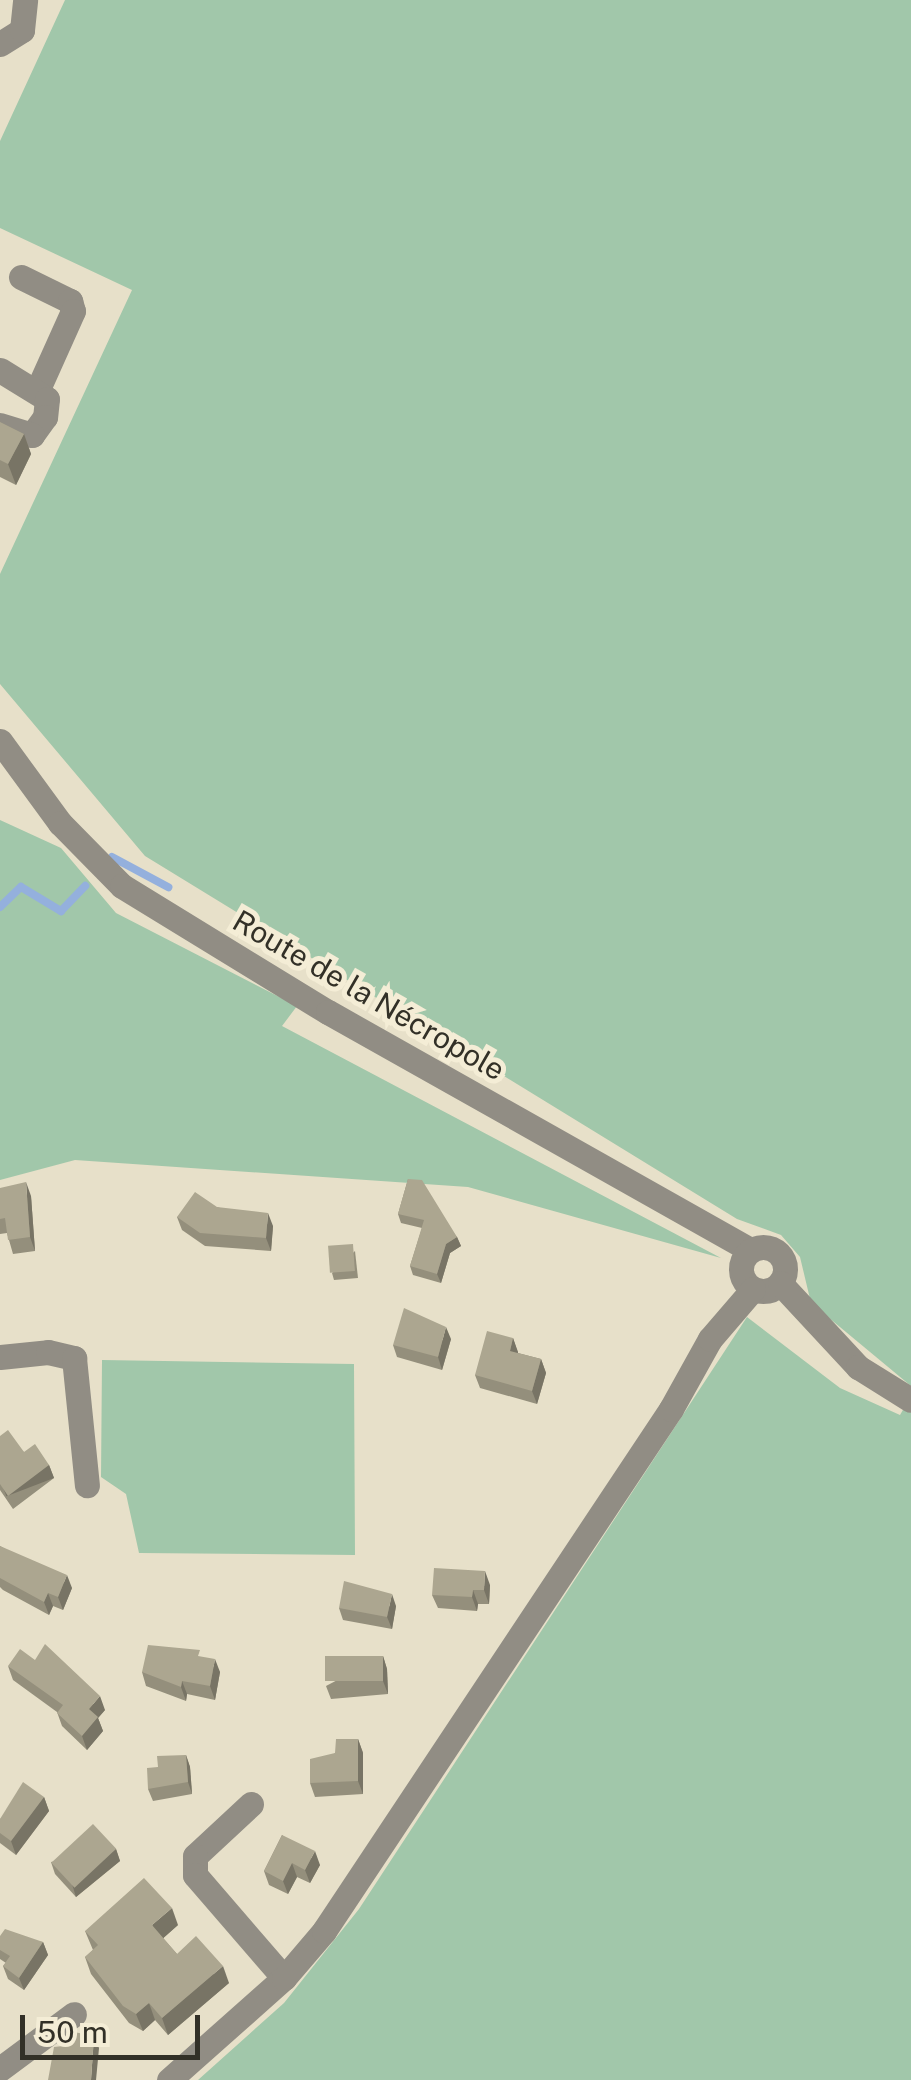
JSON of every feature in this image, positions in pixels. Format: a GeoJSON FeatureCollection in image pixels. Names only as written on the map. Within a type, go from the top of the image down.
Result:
{"type":"FeatureCollection","features":[{"type":"Feature","properties":{"kind":"street"},"geometry":{"type":"LineString","coordinates":[[0,44],[22,30],[25,0]]}},
{"type":"Feature","properties":{"kind":"street"},"geometry":{"type":"LineString","coordinates":[[21,277],[70,301],[72,310],[38,389]]}},
{"type":"Feature","properties":{"kind":"street"},"geometry":{"type":"LineString","coordinates":[[0,370],[38,389],[47,399],[45,417],[32,435],[0,425]]}},
{"type":"Feature","properties":{"kind":"street","name":"Route de la Nécropole"},"geometry":{"type":"LineString","coordinates":[[0,741],[60,823],[122,886],[328,1012],[750,1250]]}},
{"type":"Feature","properties":{"kind":"street"},"geometry":{"type":"LineString","coordinates":[[753,1289],[742,1278],[741,1262],[750,1250],[766,1246],[780,1254],[786,1268],[780,1283]]}},
{"type":"Feature","properties":{"kind":"street"},"geometry":{"type":"LineString","coordinates":[[169,2080],[284,1978],[350,1891],[671,1409],[710,1339],[753,1289],[780,1283]]}},
{"type":"Feature","properties":{"kind":"street"},"geometry":{"type":"LineString","coordinates":[[780,1283],[858,1367],[911,1400]]}},
{"type":"Feature","properties":{"kind":"street"},"geometry":{"type":"LineString","coordinates":[[0,1357],[48,1352],[74,1358],[87,1485]]}},
{"type":"Feature","properties":{"kind":"street"},"geometry":{"type":"LineString","coordinates":[[251,1804],[195,1856],[196,1874],[284,1978]]}},
{"type":"Feature","properties":{"kind":"street"},"geometry":{"type":"LineString","coordinates":[[0,2069],[74,2014]]}},
{"type":"Feature","properties":{"kind":"green space"},"geometry":{"type":"Polygon","coordinates":[[[65,0],[911,0],[911,1386],[811,1303],[800,1257],[781,1235],[737,1219],[145,856],[0,684],[0,574],[132,290],[0,228],[0,141],[65,0]]]}},
{"type":"Feature","properties":{"kind":"green space"},"geometry":{"type":"Polygon","coordinates":[[[0,820],[61,848],[116,913],[297,1006],[282,1026],[721,1258],[468,1187],[75,1160],[0,1180],[0,820]]]}},
{"type":"Feature","properties":{"kind":"green space"},"geometry":{"type":"Polygon","coordinates":[[[747,1317],[840,1388],[900,1415],[911,1396],[911,2080],[198,2080],[284,2003],[359,1909],[747,1317]]]}},
{"type":"Feature","properties":{"kind":"green space"},"geometry":{"type":"Polygon","coordinates":[[[102,1360],[354,1364],[355,1555],[139,1553],[126,1494],[101,1477],[102,1360]]]}},
{"type":"Feature","properties":{"kind":"building"},"geometry":{"type":"Polygon","coordinates":[[[0,422],[24,434],[8,464],[0,460],[0,422]]]}},
{"type":"Feature","properties":{"kind":"building"},"geometry":{"type":"Polygon","coordinates":[[[408,1179],[422,1180],[457,1237],[446,1244],[437,1274],[410,1266],[424,1220],[398,1214],[408,1179]]]}},
{"type":"Feature","properties":{"kind":"building"},"geometry":{"type":"Polygon","coordinates":[[[26,1182],[30,1237],[8,1240],[5,1218],[0,1219],[0,1188],[26,1182]]]}},
{"type":"Feature","properties":{"kind":"building"},"geometry":{"type":"Polygon","coordinates":[[[195,1192],[217,1207],[268,1213],[266,1238],[200,1233],[177,1217],[195,1192]]]}},
{"type":"Feature","properties":{"kind":"building"},"geometry":{"type":"Polygon","coordinates":[[[353,1244],[355,1271],[330,1273],[328,1246],[353,1244]]]}},
{"type":"Feature","properties":{"kind":"building"},"geometry":{"type":"Polygon","coordinates":[[[404,1308],[446,1327],[438,1357],[393,1345],[404,1308]]]}},
{"type":"Feature","properties":{"kind":"building"},"geometry":{"type":"Polygon","coordinates":[[[487,1331],[513,1338],[510,1351],[541,1359],[532,1391],[475,1375],[487,1331]]]}},
{"type":"Feature","properties":{"kind":"building"},"geometry":{"type":"Polygon","coordinates":[[[8,1430],[24,1452],[35,1444],[49,1465],[8,1496],[0,1484],[0,1436],[8,1430]]]}},
{"type":"Feature","properties":{"kind":"building"},"geometry":{"type":"Polygon","coordinates":[[[0,1546],[67,1575],[58,1597],[48,1593],[44,1602],[0,1578],[0,1546]]]}},
{"type":"Feature","properties":{"kind":"building"},"geometry":{"type":"Polygon","coordinates":[[[434,1568],[485,1571],[484,1590],[473,1590],[472,1597],[432,1595],[434,1568]]]}},
{"type":"Feature","properties":{"kind":"building"},"geometry":{"type":"Polygon","coordinates":[[[344,1581],[392,1594],[387,1617],[339,1608],[344,1581]]]}},
{"type":"Feature","properties":{"kind":"building"},"geometry":{"type":"Polygon","coordinates":[[[45,1644],[100,1696],[89,1709],[98,1717],[82,1736],[57,1713],[63,1705],[8,1666],[20,1649],[35,1660],[45,1644]]]}},
{"type":"Feature","properties":{"kind":"building"},"geometry":{"type":"Polygon","coordinates":[[[148,1645],[200,1650],[198,1656],[215,1659],[210,1686],[182,1681],[181,1687],[142,1672],[148,1645]]]}},
{"type":"Feature","properties":{"kind":"building"},"geometry":{"type":"Polygon","coordinates":[[[325,1656],[383,1656],[383,1681],[325,1681],[325,1656]]]}},
{"type":"Feature","properties":{"kind":"building"},"geometry":{"type":"Polygon","coordinates":[[[336,1739],[358,1739],[358,1781],[310,1783],[310,1759],[335,1753],[336,1739]]]}},
{"type":"Feature","properties":{"kind":"building"},"geometry":{"type":"Polygon","coordinates":[[[186,1755],[188,1782],[148,1789],[147,1768],[158,1767],[157,1756],[186,1755]]]}},
{"type":"Feature","properties":{"kind":"building"},"geometry":{"type":"Polygon","coordinates":[[[23,1782],[44,1797],[11,1841],[0,1833],[0,1819],[23,1782]]]}},
{"type":"Feature","properties":{"kind":"building"},"geometry":{"type":"Polygon","coordinates":[[[93,1824],[116,1849],[75,1888],[51,1863],[93,1824]]]}},
{"type":"Feature","properties":{"kind":"building"},"geometry":{"type":"Polygon","coordinates":[[[282,1835],[315,1851],[305,1870],[292,1863],[283,1881],[264,1871],[282,1835]]]}},
{"type":"Feature","properties":{"kind":"building"},"geometry":{"type":"Polygon","coordinates":[[[144,1878],[172,1908],[152,1925],[177,1954],[196,1936],[223,1966],[162,2018],[149,2003],[136,2014],[123,2006],[85,1957],[98,1945],[85,1931],[144,1878]]]}},
{"type":"Feature","properties":{"kind":"building"},"geometry":{"type":"Polygon","coordinates":[[[5,1929],[43,1942],[19,1978],[3,1966],[10,1956],[0,1950],[0,1936],[5,1929]]]}},
{"type":"Feature","properties":{"kind":"building"},"geometry":{"type":"Polygon","coordinates":[[[74,2032],[94,2036],[91,2080],[48,2080],[54,2047],[72,2045],[74,2032]]]}},
{"type":"Feature","properties":{"kind":"waterway"},"geometry":{"type":"LineString","coordinates":[[112,857],[168,887]]}},
{"type":"Feature","properties":{"kind":"waterway"},"geometry":{"type":"LineString","coordinates":[[0,907],[21,887],[61,911],[85,886]]}}]}
